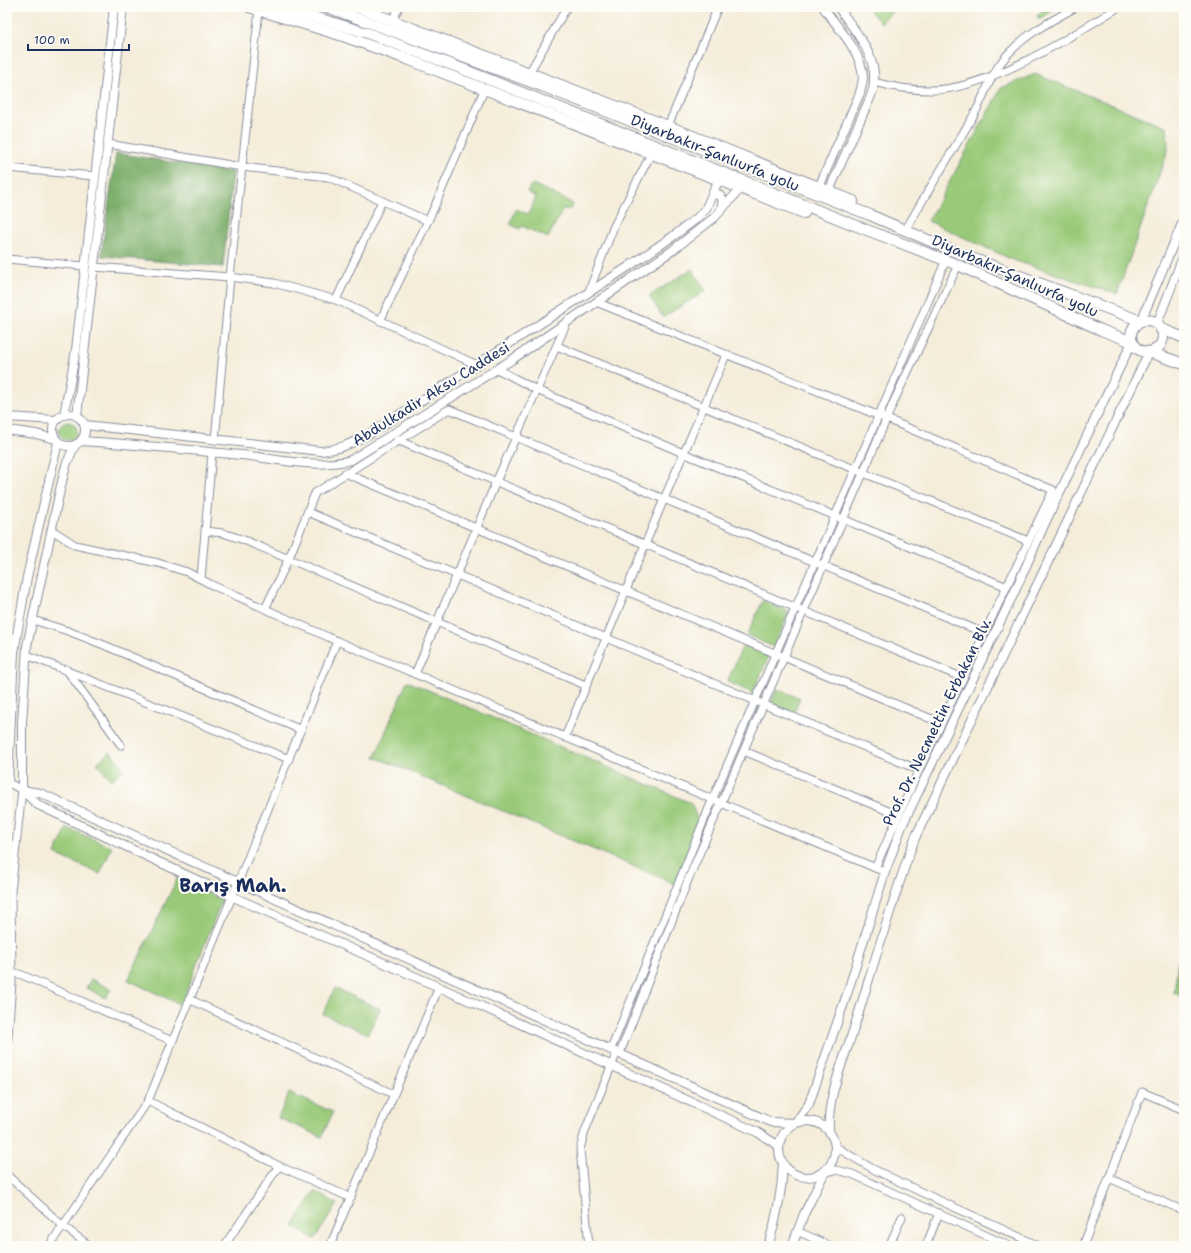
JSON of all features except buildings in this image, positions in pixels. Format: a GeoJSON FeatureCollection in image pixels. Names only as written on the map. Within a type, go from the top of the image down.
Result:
{"type":"FeatureCollection","features":[{"type":"Feature","properties":{"kind":"highway","name":"Diyarbakır-Şanlıurfa yolu"},"geometry":{"type":"LineString","coordinates":[[281,7],[367,33],[455,66],[946,260],[1101,330],[1132,342]]}},
{"type":"Feature","properties":{"kind":"highway","name":"Diyarbakır-Şanlıurfa yolu"},"geometry":{"type":"LineString","coordinates":[[327,7],[542,86],[870,215],[905,231],[1141,321]]}},
{"type":"Feature","properties":{"kind":"highway"},"geometry":{"type":"LineString","coordinates":[[357,7],[392,19],[668,126],[829,191],[860,204],[870,215]]}},
{"type":"Feature","properties":{"kind":"highway"},"geometry":{"type":"LineString","coordinates":[[254,8],[343,36],[485,88],[842,227],[867,230]]}},
{"type":"Feature","properties":{"kind":"highway"},"geometry":{"type":"LineString","coordinates":[[1184,338],[1149,321],[1141,321],[1131,332],[1132,342],[1139,350],[1184,364]]}},
{"type":"Feature","properties":{"kind":"highway"},"geometry":{"type":"LineString","coordinates":[[1149,352],[1160,344],[1162,336],[1158,326]]}},
{"type":"Feature","properties":{"kind":"main road"},"geometry":{"type":"LineString","coordinates":[[64,415],[76,350],[84,266],[114,7]]}},
{"type":"Feature","properties":{"kind":"main road"},"geometry":{"type":"LineString","coordinates":[[77,416],[123,7]]}},
{"type":"Feature","properties":{"kind":"main road"},"geometry":{"type":"LineString","coordinates":[[819,187],[860,93],[863,78],[861,64],[852,48],[823,7]]}},
{"type":"Feature","properties":{"kind":"main road"},"geometry":{"type":"LineString","coordinates":[[829,191],[870,98],[874,82],[873,66],[864,45],[839,8]]}},
{"type":"Feature","properties":{"kind":"main road","name":"Abdulkadir Aksu Caddesi"},"geometry":{"type":"LineString","coordinates":[[85,425],[289,449],[321,451],[333,450],[348,445],[368,434],[628,267],[696,219],[706,208],[719,179]]}},
{"type":"Feature","properties":{"kind":"main road","name":"Abdulkadir Aksu Caddesi"},"geometry":{"type":"LineString","coordinates":[[78,443],[282,460],[342,462],[360,456],[497,369],[673,250],[698,232],[741,188]]}},
{"type":"Feature","properties":{"kind":"main road"},"geometry":{"type":"LineString","coordinates":[[713,195],[718,194],[723,199],[721,210]]}},
{"type":"Feature","properties":{"kind":"main road"},"geometry":{"type":"LineString","coordinates":[[1141,321],[1184,219]]}},
{"type":"Feature","properties":{"kind":"main road"},"geometry":{"type":"LineString","coordinates":[[1158,326],[1184,254]]}},
{"type":"Feature","properties":{"kind":"main road","name":"Prof. Dr. Necmettin Erbakan Blv."},"geometry":{"type":"LineString","coordinates":[[795,1124],[809,1104],[847,994],[885,872],[902,826],[1016,591],[1046,521],[1132,342]]}},
{"type":"Feature","properties":{"kind":"main road","name":"Prof. Dr. Necmettin Erbakan Blv."},"geometry":{"type":"LineString","coordinates":[[829,1130],[828,1115],[838,1079],[900,878],[915,838],[1149,352]]}},
{"type":"Feature","properties":{"kind":"main road"},"geometry":{"type":"LineString","coordinates":[[7,417],[56,420],[64,415],[77,416],[85,425],[85,431],[66,465],[33,620],[27,655],[22,723],[22,790],[38,804],[231,896],[439,987],[757,1132],[779,1146]]}},
{"type":"Feature","properties":{"kind":"main road"},"geometry":{"type":"LineString","coordinates":[[8,782],[12,671],[15,645],[27,577],[57,441],[53,429],[56,420]]}},
{"type":"Feature","properties":{"kind":"main road"},"geometry":{"type":"LineString","coordinates":[[7,430],[36,434],[57,441],[66,446],[78,443]]}},
{"type":"Feature","properties":{"kind":"main road"},"geometry":{"type":"LineString","coordinates":[[22,790],[40,793],[771,1122],[795,1124]]}},
{"type":"Feature","properties":{"kind":"main road"},"geometry":{"type":"LineString","coordinates":[[792,1246],[797,1231],[825,1172],[831,1165],[835,1156],[836,1147],[834,1138],[829,1130],[822,1124],[813,1121],[804,1121],[795,1124],[784,1133],[779,1146],[779,1155],[783,1163],[789,1171],[802,1177],[816,1176],[825,1172]]}},
{"type":"Feature","properties":{"kind":"main road"},"geometry":{"type":"LineString","coordinates":[[768,1246],[778,1215],[782,1190],[783,1163]]}},
{"type":"Feature","properties":{"kind":"street"},"geometry":{"type":"LineString","coordinates":[[392,19],[399,7]]}},
{"type":"Feature","properties":{"kind":"street"},"geometry":{"type":"LineString","coordinates":[[529,73],[567,7]]}},
{"type":"Feature","properties":{"kind":"street"},"geometry":{"type":"LineString","coordinates":[[668,126],[718,7]]}},
{"type":"Feature","properties":{"kind":"street"},"geometry":{"type":"LineString","coordinates":[[905,231],[976,110],[992,77],[1008,54],[1024,39],[1076,7]]}},
{"type":"Feature","properties":{"kind":"street"},"geometry":{"type":"LineString","coordinates":[[874,82],[893,87],[930,90],[957,87],[992,77],[1060,42],[1119,7]]}},
{"type":"Feature","properties":{"kind":"street"},"geometry":{"type":"LineString","coordinates":[[215,440],[242,167],[254,8]]}},
{"type":"Feature","properties":{"kind":"street"},"geometry":{"type":"LineString","coordinates":[[380,320],[428,221],[485,88]]}},
{"type":"Feature","properties":{"kind":"street"},"geometry":{"type":"LineString","coordinates":[[108,144],[242,167],[328,177],[428,221]]}},
{"type":"Feature","properties":{"kind":"street"},"geometry":{"type":"LineString","coordinates":[[589,291],[614,226],[652,152]]}},
{"type":"Feature","properties":{"kind":"street"},"geometry":{"type":"LineString","coordinates":[[7,168],[94,176]]}},
{"type":"Feature","properties":{"kind":"street"},"geometry":{"type":"LineString","coordinates":[[336,300],[382,201]]}},
{"type":"Feature","properties":{"kind":"street"},"geometry":{"type":"LineString","coordinates":[[7,259],[84,266]]}},
{"type":"Feature","properties":{"kind":"street"},"geometry":{"type":"LineString","coordinates":[[589,1246],[580,1149],[585,1131],[612,1066],[616,1051],[713,798],[946,260]]}},
{"type":"Feature","properties":{"kind":"street"},"geometry":{"type":"LineString","coordinates":[[616,1051],[721,802],[785,658],[887,419],[958,265]]}},
{"type":"Feature","properties":{"kind":"street"},"geometry":{"type":"LineString","coordinates":[[94,267],[230,277],[274,283],[336,300],[476,364]]}},
{"type":"Feature","properties":{"kind":"street"},"geometry":{"type":"LineString","coordinates":[[596,302],[887,419],[1052,490],[941,723],[875,868]]}},
{"type":"Feature","properties":{"kind":"street"},"geometry":{"type":"LineString","coordinates":[[415,674],[496,482],[568,320]]}},
{"type":"Feature","properties":{"kind":"street"},"geometry":{"type":"LineString","coordinates":[[557,346],[1028,541]]}},
{"type":"Feature","properties":{"kind":"street"},"geometry":{"type":"LineString","coordinates":[[565,737],[683,453],[726,355]]}},
{"type":"Feature","properties":{"kind":"street"},"geometry":{"type":"LineString","coordinates":[[497,369],[538,390],[683,453],[1007,587]]}},
{"type":"Feature","properties":{"kind":"street"},"geometry":{"type":"LineString","coordinates":[[265,609],[289,558],[315,493],[399,442],[449,409],[984,633]]}},
{"type":"Feature","properties":{"kind":"street"},"geometry":{"type":"LineString","coordinates":[[393,435],[399,442],[646,544],[963,678]]}},
{"type":"Feature","properties":{"kind":"street"},"geometry":{"type":"LineString","coordinates":[[201,578],[212,453]]}},
{"type":"Feature","properties":{"kind":"street"},"geometry":{"type":"LineString","coordinates":[[346,474],[941,723]]}},
{"type":"Feature","properties":{"kind":"street"},"geometry":{"type":"LineString","coordinates":[[308,512],[919,770]]}},
{"type":"Feature","properties":{"kind":"street"},"geometry":{"type":"LineString","coordinates":[[52,530],[75,545],[158,563],[187,572],[337,641],[713,798],[885,872]]}},
{"type":"Feature","properties":{"kind":"street"},"geometry":{"type":"LineString","coordinates":[[205,531],[234,536],[289,558],[586,685]]}},
{"type":"Feature","properties":{"kind":"street"},"geometry":{"type":"LineString","coordinates":[[33,620],[68,631],[104,645],[301,730]]}},
{"type":"Feature","properties":{"kind":"street"},"geometry":{"type":"LineString","coordinates":[[49,1246],[148,1101],[337,641]]}},
{"type":"Feature","properties":{"kind":"street"},"geometry":{"type":"LineString","coordinates":[[27,655],[66,669],[289,759]]}},
{"type":"Feature","properties":{"kind":"street"},"geometry":{"type":"LineString","coordinates":[[66,669],[121,745]]}},
{"type":"Feature","properties":{"kind":"street"},"geometry":{"type":"LineString","coordinates":[[744,751],[898,815]]}},
{"type":"Feature","properties":{"kind":"street"},"geometry":{"type":"LineString","coordinates":[[7,1050],[11,972],[11,892],[22,790],[8,782]]}},
{"type":"Feature","properties":{"kind":"street"},"geometry":{"type":"LineString","coordinates":[[11,972],[22,975],[172,1041]]}},
{"type":"Feature","properties":{"kind":"street"},"geometry":{"type":"LineString","coordinates":[[330,1246],[439,987]]}},
{"type":"Feature","properties":{"kind":"street"},"geometry":{"type":"LineString","coordinates":[[189,999],[393,1094]]}},
{"type":"Feature","properties":{"kind":"street"},"geometry":{"type":"LineString","coordinates":[[1083,1246],[1142,1092],[1184,1110]]}},
{"type":"Feature","properties":{"kind":"street"},"geometry":{"type":"LineString","coordinates":[[148,1101],[279,1166],[351,1198]]}},
{"type":"Feature","properties":{"kind":"street"},"geometry":{"type":"LineString","coordinates":[[836,1147],[851,1157],[900,1182],[1039,1246]]}},
{"type":"Feature","properties":{"kind":"street"},"geometry":{"type":"LineString","coordinates":[[224,1246],[279,1166]]}},
{"type":"Feature","properties":{"kind":"street"},"geometry":{"type":"LineString","coordinates":[[825,1172],[836,1170],[852,1174],[939,1213],[1001,1244],[1009,1246]]}},
{"type":"Feature","properties":{"kind":"street"},"geometry":{"type":"LineString","coordinates":[[7,1175],[63,1226],[90,1246]]}},
{"type":"Feature","properties":{"kind":"street"},"geometry":{"type":"LineString","coordinates":[[1109,1178],[1184,1211]]}},
{"type":"Feature","properties":{"kind":"street"},"geometry":{"type":"LineString","coordinates":[[926,1246],[939,1213]]}},
{"type":"Feature","properties":{"kind":"street"},"geometry":{"type":"LineString","coordinates":[[889,1246],[902,1217]]}},
{"type":"Feature","properties":{"kind":"street"},"geometry":{"type":"LineString","coordinates":[[797,1231],[831,1246]]}},
{"type":"Feature","properties":{"kind":"green space"},"geometry":{"type":"Polygon","coordinates":[[[874,7],[897,7],[881,23],[870,11],[874,7]]]}},
{"type":"Feature","properties":{"kind":"green space"},"geometry":{"type":"Polygon","coordinates":[[[1046,7],[1060,7],[1039,19],[1037,16],[1046,7]]]}},
{"type":"Feature","properties":{"kind":"green space"},"geometry":{"type":"Polygon","coordinates":[[[1035,74],[1167,127],[1168,150],[1117,294],[1013,260],[928,221],[1001,88],[1035,74]]]}},
{"type":"Feature","properties":{"kind":"green space"},"geometry":{"type":"Polygon","coordinates":[[[116,153],[233,172],[223,267],[101,256],[116,153]]]}},
{"type":"Feature","properties":{"kind":"green space"},"geometry":{"type":"Polygon","coordinates":[[[535,185],[572,203],[573,206],[571,209],[563,209],[548,238],[522,226],[520,229],[510,224],[516,209],[528,214],[536,197],[527,192],[530,186],[535,185]]]}},
{"type":"Feature","properties":{"kind":"green space"},"geometry":{"type":"Polygon","coordinates":[[[692,269],[706,291],[663,317],[649,296],[692,269]]]}},
{"type":"Feature","properties":{"kind":"green space"},"geometry":{"type":"Polygon","coordinates":[[[64,422],[72,422],[77,427],[75,438],[72,440],[64,440],[59,435],[59,427],[64,422]]]}},
{"type":"Feature","properties":{"kind":"green space"},"geometry":{"type":"Polygon","coordinates":[[[763,600],[789,612],[774,647],[747,635],[763,600]]]}},
{"type":"Feature","properties":{"kind":"green space"},"geometry":{"type":"Polygon","coordinates":[[[743,645],[769,656],[753,693],[727,682],[743,645]]]}},
{"type":"Feature","properties":{"kind":"green space"},"geometry":{"type":"Polygon","coordinates":[[[407,681],[691,803],[699,823],[675,884],[375,757],[407,681]]]}},
{"type":"Feature","properties":{"kind":"green space"},"geometry":{"type":"Polygon","coordinates":[[[777,689],[800,698],[794,713],[771,703],[777,689]]]}},
{"type":"Feature","properties":{"kind":"green space"},"geometry":{"type":"Polygon","coordinates":[[[110,752],[124,769],[111,780],[97,763],[110,752]]]}},
{"type":"Feature","properties":{"kind":"green space"},"geometry":{"type":"Polygon","coordinates":[[[67,828],[112,847],[100,874],[55,854],[67,828]]]}},
{"type":"Feature","properties":{"kind":"green space"},"geometry":{"type":"Polygon","coordinates":[[[178,877],[222,900],[181,1005],[128,980],[178,877]]]}},
{"type":"Feature","properties":{"kind":"green space"},"geometry":{"type":"Polygon","coordinates":[[[1184,950],[1184,997],[1174,993],[1178,961],[1184,950]]]}},
{"type":"Feature","properties":{"kind":"green space"},"geometry":{"type":"Polygon","coordinates":[[[91,979],[111,989],[106,998],[86,988],[91,979]]]}},
{"type":"Feature","properties":{"kind":"green space"},"geometry":{"type":"Polygon","coordinates":[[[335,988],[380,1009],[368,1034],[323,1014],[335,988]]]}},
{"type":"Feature","properties":{"kind":"green space"},"geometry":{"type":"Polygon","coordinates":[[[289,1093],[333,1112],[322,1137],[278,1118],[289,1093]]]}},
{"type":"Feature","properties":{"kind":"green space"},"geometry":{"type":"Polygon","coordinates":[[[315,1191],[337,1204],[315,1239],[293,1226],[315,1191]]]}},
{"type":"Feature","properties":{"kind":"district","name":"Barış Mah."},"geometry":{"type":"Point","coordinates":[233,885]}}]}
